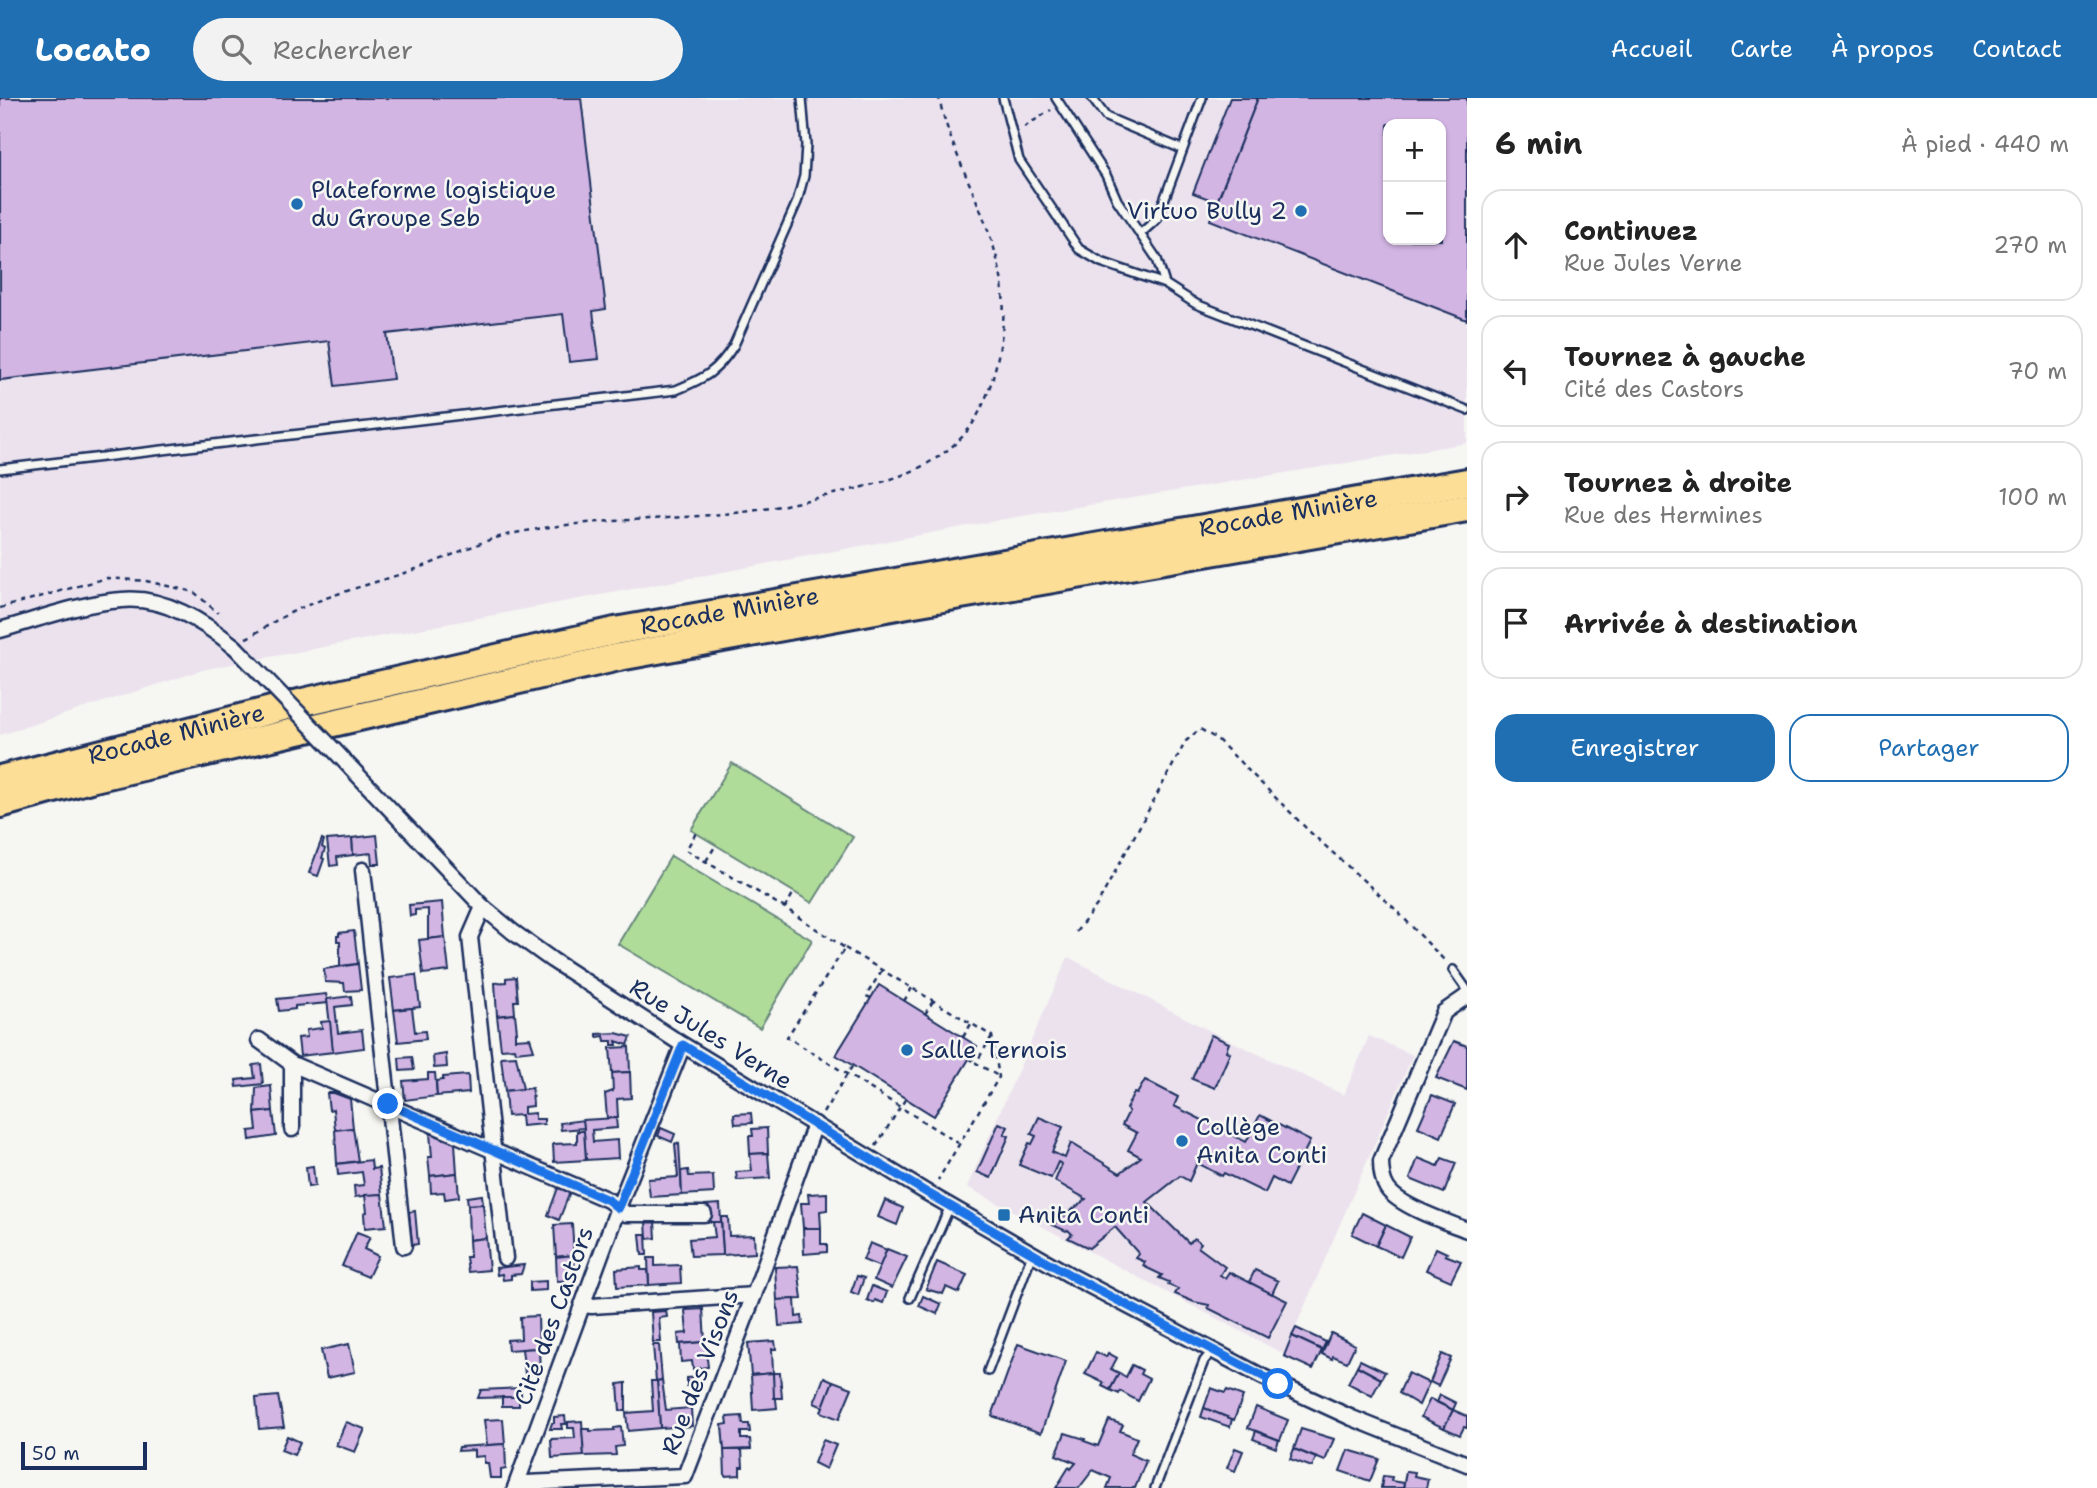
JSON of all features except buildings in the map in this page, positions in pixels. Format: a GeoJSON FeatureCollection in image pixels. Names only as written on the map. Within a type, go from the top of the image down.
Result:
{"type":"FeatureCollection","features":[{"type":"Feature","properties":{"kind":"highway","name":"Rocade Minière"},"geometry":{"type":"LineString","coordinates":[[0,779],[303,702],[615,631],[1467,482]]}},
{"type":"Feature","properties":{"kind":"highway","name":"Rocade Minière"},"geometry":{"type":"LineString","coordinates":[[0,804],[90,779],[619,657],[921,601],[1467,508]]}},
{"type":"Feature","properties":{"kind":"street","name":"Rue Jules Verne"},"geometry":{"type":"LineString","coordinates":[[0,630],[123,600],[161,604],[190,615],[235,647],[484,906],[513,932],[552,960],[683,1045],[1032,1254],[1263,1377],[1352,1418],[1467,1464]]}},
{"type":"Feature","properties":{"kind":"street"},"geometry":{"type":"LineString","coordinates":[[363,870],[404,1246]]}},
{"type":"Feature","properties":{"kind":"street"},"geometry":{"type":"LineString","coordinates":[[484,906],[470,937],[505,1258]]}},
{"type":"Feature","properties":{"kind":"street"},"geometry":{"type":"LineString","coordinates":[[1467,996],[1444,1012],[1381,1161],[1381,1173],[1388,1189],[1399,1200],[1467,1230]]}},
{"type":"Feature","properties":{"kind":"street"},"geometry":{"type":"LineString","coordinates":[[259,1040],[292,1064],[608,1200],[626,1214],[704,1214]]}},
{"type":"Feature","properties":{"kind":"street","name":"Cité des Castors"},"geometry":{"type":"LineString","coordinates":[[516,1487],[618,1208],[683,1045]]}},
{"type":"Feature","properties":{"kind":"street"},"geometry":{"type":"LineString","coordinates":[[292,1064],[292,1129]]}},
{"type":"Feature","properties":{"kind":"street","name":"Rue des Visons"},"geometry":{"type":"LineString","coordinates":[[516,1487],[526,1483],[669,1482],[685,1476],[816,1124]]}},
{"type":"Feature","properties":{"kind":"street"},"geometry":{"type":"LineString","coordinates":[[582,1305],[754,1295]]}},
{"type":"Feature","properties":{"kind":"lane"},"geometry":{"type":"LineString","coordinates":[[0,469],[676,390],[707,377],[723,363],[734,345],[797,202],[804,176],[806,145],[802,98]]}},
{"type":"Feature","properties":{"kind":"lane"},"geometry":{"type":"LineString","coordinates":[[1003,98],[1019,160],[1079,249],[1101,262],[1164,284],[1196,304],[1467,410]]}},
{"type":"Feature","properties":{"kind":"lane"},"geometry":{"type":"LineString","coordinates":[[1092,98],[1106,117],[1182,149]]}},
{"type":"Feature","properties":{"kind":"lane"},"geometry":{"type":"LineString","coordinates":[[1140,234],[1157,219],[1202,98]]}},
{"type":"Feature","properties":{"kind":"lane"},"geometry":{"type":"LineString","coordinates":[[1058,101],[1105,174],[1117,200],[1157,260],[1164,284]]}},
{"type":"Feature","properties":{"kind":"lane"},"geometry":{"type":"LineString","coordinates":[[1453,970],[1467,990]]}},
{"type":"Feature","properties":{"kind":"lane"},"geometry":{"type":"LineString","coordinates":[[910,1298],[950,1206]]}},
{"type":"Feature","properties":{"kind":"lane"},"geometry":{"type":"LineString","coordinates":[[988,1371],[1032,1254]]}},
{"type":"Feature","properties":{"kind":"lane"},"geometry":{"type":"LineString","coordinates":[[1155,1488],[1204,1361],[1212,1350]]}},
{"type":"Feature","properties":{"kind":"path"},"geometry":{"type":"LineString","coordinates":[[235,647],[245,638],[289,613],[506,535],[569,524],[734,513],[782,506],[909,474],[938,457],[961,439],[979,412],[990,386],[1003,323],[1003,292],[998,264],[982,214],[950,138],[939,98]]}},
{"type":"Feature","properties":{"kind":"path"},"geometry":{"type":"LineString","coordinates":[[1012,135],[1058,101]]}},
{"type":"Feature","properties":{"kind":"path"},"geometry":{"type":"LineString","coordinates":[[1076,932],[1097,905],[1186,741],[1200,730],[1217,739],[1311,833],[1394,908],[1453,970]]}},
{"type":"Feature","properties":{"kind":"path"},"geometry":{"type":"LineString","coordinates":[[696,833],[686,850],[992,1036]]}},
{"type":"Feature","properties":{"kind":"path"},"geometry":{"type":"LineString","coordinates":[[706,861],[716,845]]}},
{"type":"Feature","properties":{"kind":"path"},"geometry":{"type":"LineString","coordinates":[[785,908],[794,892]]}},
{"type":"Feature","properties":{"kind":"path"},"geometry":{"type":"LineString","coordinates":[[845,948],[787,1037],[958,1143]]}},
{"type":"Feature","properties":{"kind":"path"},"geometry":{"type":"LineString","coordinates":[[871,998],[866,996],[882,970]]}},
{"type":"Feature","properties":{"kind":"path"},"geometry":{"type":"LineString","coordinates":[[904,1000],[912,988]]}},
{"type":"Feature","properties":{"kind":"path"},"geometry":{"type":"LineString","coordinates":[[925,1014],[933,1001]]}},
{"type":"Feature","properties":{"kind":"path"},"geometry":{"type":"LineString","coordinates":[[962,1037],[971,1024]]}},
{"type":"Feature","properties":{"kind":"path"},"geometry":{"type":"LineString","coordinates":[[976,1063],[992,1036]]}},
{"type":"Feature","properties":{"kind":"path"},"geometry":{"type":"LineString","coordinates":[[929,1194],[999,1077],[992,1036]]}},
{"type":"Feature","properties":{"kind":"path"},"geometry":{"type":"LineString","coordinates":[[969,1058],[999,1077]]}},
{"type":"Feature","properties":{"kind":"path"},"geometry":{"type":"LineString","coordinates":[[816,1124],[853,1065]]}},
{"type":"Feature","properties":{"kind":"path"},"geometry":{"type":"LineString","coordinates":[[869,1157],[906,1098]]}},
{"type":"Feature","properties":{"kind":"shaded area"},"geometry":{"type":"Polygon","coordinates":[[[0,98],[1467,98],[1467,443],[1010,518],[206,669],[0,735],[0,98]]]}},
{"type":"Feature","properties":{"kind":"shaded area","name":"Collège Anita Conti"},"geometry":{"type":"Polygon","coordinates":[[[1068,957],[1212,1032],[1344,1095],[1369,1036],[1413,1055],[1284,1354],[967,1187],[1068,957]]]}},
{"type":"Feature","properties":{"kind":"green space"},"geometry":{"type":"Polygon","coordinates":[[[732,763],[853,837],[812,903],[691,830],[732,763]]]}},
{"type":"Feature","properties":{"kind":"green space"},"geometry":{"type":"Polygon","coordinates":[[[671,856],[812,940],[760,1028],[618,944],[671,856]]]}},
{"type":"Feature","properties":{"kind":"place","name":"Plateforme logistique du Groupe Seb"},"geometry":{"type":"Point","coordinates":[297,204]}},
{"type":"Feature","properties":{"kind":"place","name":"Virtuo Bully 2"},"geometry":{"type":"Point","coordinates":[1301,211]}},
{"type":"Feature","properties":{"kind":"place","name":"Salle Ternois"},"geometry":{"type":"Point","coordinates":[907,1050]}},
{"type":"Feature","properties":{"kind":"place","name":"Collège Anita Conti"},"geometry":{"type":"Point","coordinates":[1182,1141]}},
{"type":"Feature","properties":{"kind":"place","name":"Anita Conti"},"geometry":{"type":"Point","coordinates":[1004,1215]}},
{"type":"Feature","properties":{"kind":"route"},"geometry":{"type":"LineString","coordinates":[[388,1104],[608,1200],[618,1208],[683,1045],[929,1194],[1075,1278],[1278,1384]]}}]}
